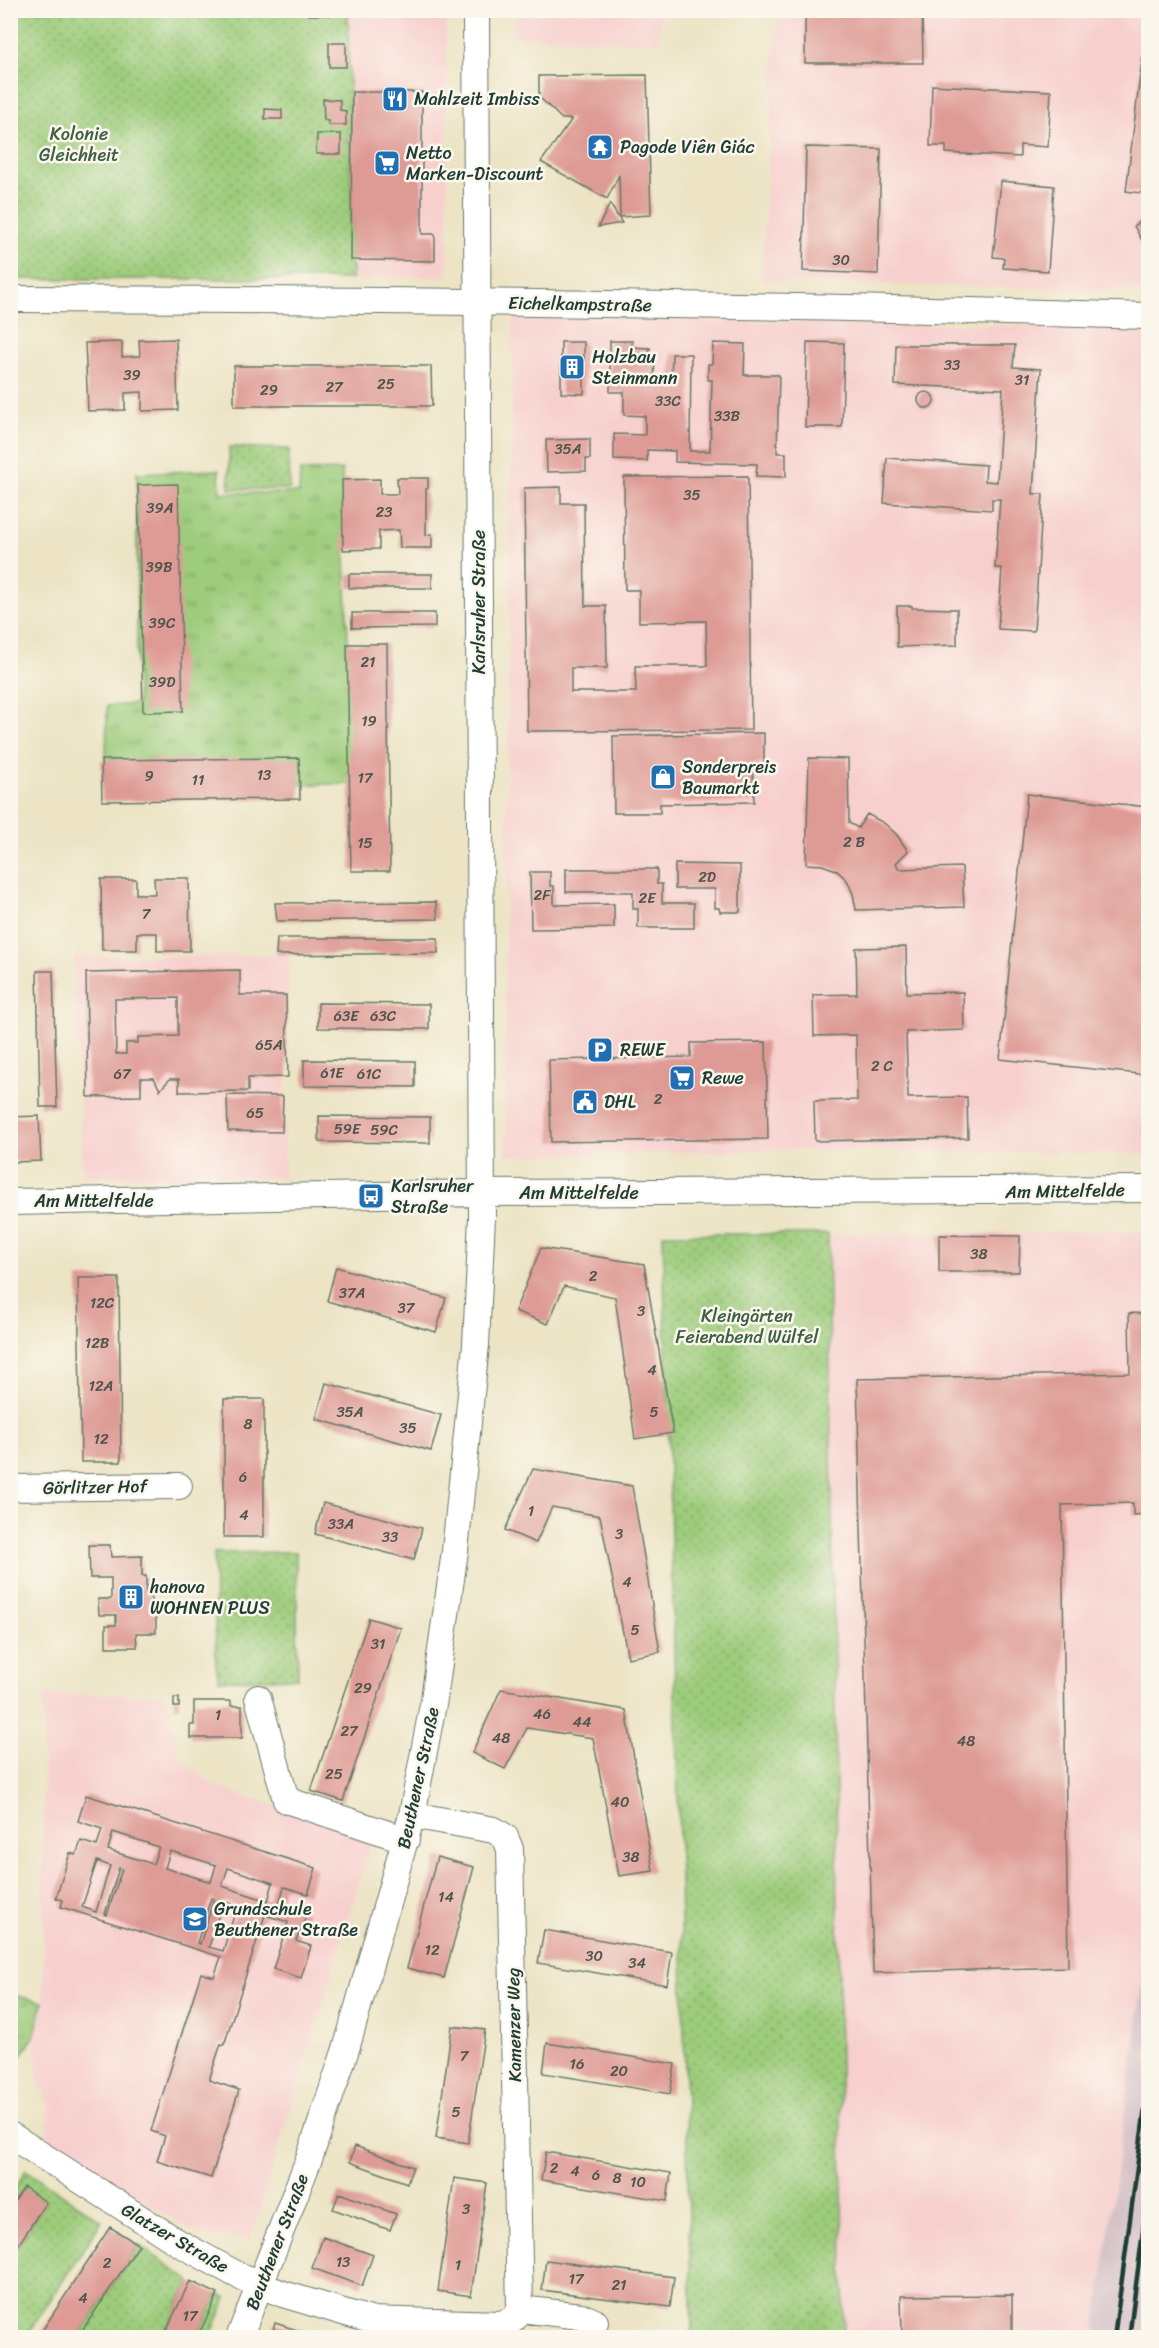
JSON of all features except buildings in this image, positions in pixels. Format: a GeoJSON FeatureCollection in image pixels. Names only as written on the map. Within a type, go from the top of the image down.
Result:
{"type":"FeatureCollection","features":[{"type":"Feature","properties":{"kind":"street","name":"Karlsruher Straße"},"geometry":{"type":"LineString","coordinates":[[476,10],[481,1193]]}},
{"type":"Feature","properties":{"kind":"street","name":"Eichelkampstraße"},"geometry":{"type":"LineString","coordinates":[[10,299],[479,302],[1149,316]]}},
{"type":"Feature","properties":{"kind":"street","name":"Am Mittelfelde"},"geometry":{"type":"LineString","coordinates":[[10,1202],[481,1193],[1015,1192],[1149,1189]]}},
{"type":"Feature","properties":{"kind":"street","name":"Beuthener Straße"},"geometry":{"type":"LineString","coordinates":[[239,2337],[309,2159],[347,2046],[412,1815],[434,1699],[455,1551],[476,1345],[481,1193]]}},
{"type":"Feature","properties":{"kind":"street","name":"Görlitzer Hof"},"geometry":{"type":"LineString","coordinates":[[10,1488],[179,1486]]}},
{"type":"Feature","properties":{"kind":"street"},"geometry":{"type":"LineString","coordinates":[[258,1698],[286,1800],[406,1840]]}},
{"type":"Feature","properties":{"kind":"street","name":"Kamenzer Weg"},"geometry":{"type":"LineString","coordinates":[[412,1815],[494,1830],[505,1837],[510,1849],[520,2309]]}},
{"type":"Feature","properties":{"kind":"street","name":"Glatzer Straße"},"geometry":{"type":"LineString","coordinates":[[10,2135],[179,2243],[260,2286],[370,2320],[501,2324],[514,2319],[520,2309]]}},
{"type":"Feature","properties":{"kind":"street"},"geometry":{"type":"LineString","coordinates":[[520,2309],[581,2316],[595,2322]]}},
{"type":"Feature","properties":{"kind":"shaded area"},"geometry":{"type":"Polygon","coordinates":[[[348,11],[446,11],[448,276],[352,279],[348,11]]]}},
{"type":"Feature","properties":{"kind":"shaded area"},"geometry":{"type":"Polygon","coordinates":[[[514,11],[662,11],[659,43],[513,36],[514,11]]]}},
{"type":"Feature","properties":{"kind":"shaded area"},"geometry":{"type":"Polygon","coordinates":[[[777,11],[1148,11],[1148,291],[761,281],[777,11]]]}},
{"type":"Feature","properties":{"kind":"shaded area"},"geometry":{"type":"Polygon","coordinates":[[[513,316],[1148,328],[1148,1154],[771,1150],[506,1156],[505,954],[513,316]]]}},
{"type":"Feature","properties":{"kind":"shaded area"},"geometry":{"type":"Polygon","coordinates":[[[289,955],[284,1178],[83,1176],[74,957],[289,955]]]}},
{"type":"Feature","properties":{"kind":"shaded area"},"geometry":{"type":"Polygon","coordinates":[[[1148,1231],[1148,1943],[1094,2337],[844,2337],[828,1234],[1148,1231]]]}},
{"type":"Feature","properties":{"kind":"shaded area","name":"Grundschule Beuthener Straße"},"geometry":{"type":"Polygon","coordinates":[[[43,1694],[165,1695],[180,1758],[215,1787],[373,1837],[250,2241],[197,2234],[46,2138],[49,2107],[37,2074],[34,2035],[43,2002],[43,1694]]]}},
{"type":"Feature","properties":{"kind":"shaded area"},"geometry":{"type":"Polygon","coordinates":[[[1148,1943],[1148,2337],[1094,2337],[1148,1943]]]}},
{"type":"Feature","properties":{"kind":"green space","name":"Kolonie Gleichheit"},"geometry":{"type":"Polygon","coordinates":[[[11,11],[348,11],[352,279],[11,279],[11,11]]]}},
{"type":"Feature","properties":{"kind":"green space"},"geometry":{"type":"Polygon","coordinates":[[[229,447],[289,449],[290,489],[229,489],[229,447]]]}},
{"type":"Feature","properties":{"kind":"green space"},"geometry":{"type":"Polygon","coordinates":[[[219,470],[220,493],[299,493],[300,471],[342,470],[353,784],[231,785],[106,767],[107,706],[137,704],[137,473],[219,470]]]}},
{"type":"Feature","properties":{"kind":"green space","name":"Kleingärten Feierabend Wülfel"},"geometry":{"type":"Polygon","coordinates":[[[663,1234],[828,1234],[844,2337],[692,2337],[663,1234]]]}},
{"type":"Feature","properties":{"kind":"green space"},"geometry":{"type":"Polygon","coordinates":[[[296,1552],[298,1678],[219,1680],[216,1665],[214,1553],[296,1552]]]}},
{"type":"Feature","properties":{"kind":"green space"},"geometry":{"type":"Polygon","coordinates":[[[10,1994],[43,2002],[34,2037],[15,2065],[11,2062],[10,1994]]]}},
{"type":"Feature","properties":{"kind":"green space"},"geometry":{"type":"Polygon","coordinates":[[[26,2170],[102,2221],[26,2337],[11,2337],[10,2258],[46,2202],[24,2188],[16,2199],[11,2196],[26,2170]]]}},
{"type":"Feature","properties":{"kind":"green space"},"geometry":{"type":"Polygon","coordinates":[[[139,2245],[190,2281],[163,2337],[78,2338],[139,2245]]]}},
{"type":"Feature","properties":{"kind":"green space"},"geometry":{"type":"Polygon","coordinates":[[[218,2294],[227,2298],[210,2337],[197,2338],[218,2294]]]}},
{"type":"Feature","properties":{"kind":"railway"},"geometry":{"type":"LineString","coordinates":[[1114,2338],[1148,2086]]}},
{"type":"Feature","properties":{"kind":"railway"},"geometry":{"type":"LineString","coordinates":[[1129,2338],[1148,2193]]}},
{"type":"Feature","properties":{"kind":"railway"},"geometry":{"type":"LineString","coordinates":[[1147,2338],[1148,2329]]}},
{"type":"Feature","properties":{"kind":"place","name":"Mahlzeit Imbiss"},"geometry":{"type":"Point","coordinates":[395,99]}},
{"type":"Feature","properties":{"kind":"place","name":"Pagode Viên Giác"},"geometry":{"type":"Point","coordinates":[600,147]}},
{"type":"Feature","properties":{"kind":"place","name":"Netto Marken-Discount"},"geometry":{"type":"Point","coordinates":[387,163]}},
{"type":"Feature","properties":{"kind":"place","name":"Holzbau Steinmann"},"geometry":{"type":"Point","coordinates":[572,367]}},
{"type":"Feature","properties":{"kind":"place","name":"Sonderpreis Baumarkt"},"geometry":{"type":"Point","coordinates":[663,777]}},
{"type":"Feature","properties":{"kind":"place","name":"REWE"},"geometry":{"type":"Point","coordinates":[600,1050]}},
{"type":"Feature","properties":{"kind":"place","name":"Rewe"},"geometry":{"type":"Point","coordinates":[682,1078]}},
{"type":"Feature","properties":{"kind":"place","name":"DHL"},"geometry":{"type":"Point","coordinates":[585,1102]}},
{"type":"Feature","properties":{"kind":"place","name":"Karlsruher Straße"},"geometry":{"type":"Point","coordinates":[371,1196]}},
{"type":"Feature","properties":{"kind":"place","name":"hanova WOHNEN PLUS"},"geometry":{"type":"Point","coordinates":[131,1597]}},
{"type":"Feature","properties":{"kind":"place","name":"Grundschule Beuthener Straße"},"geometry":{"type":"Point","coordinates":[195,1919]}}]}
